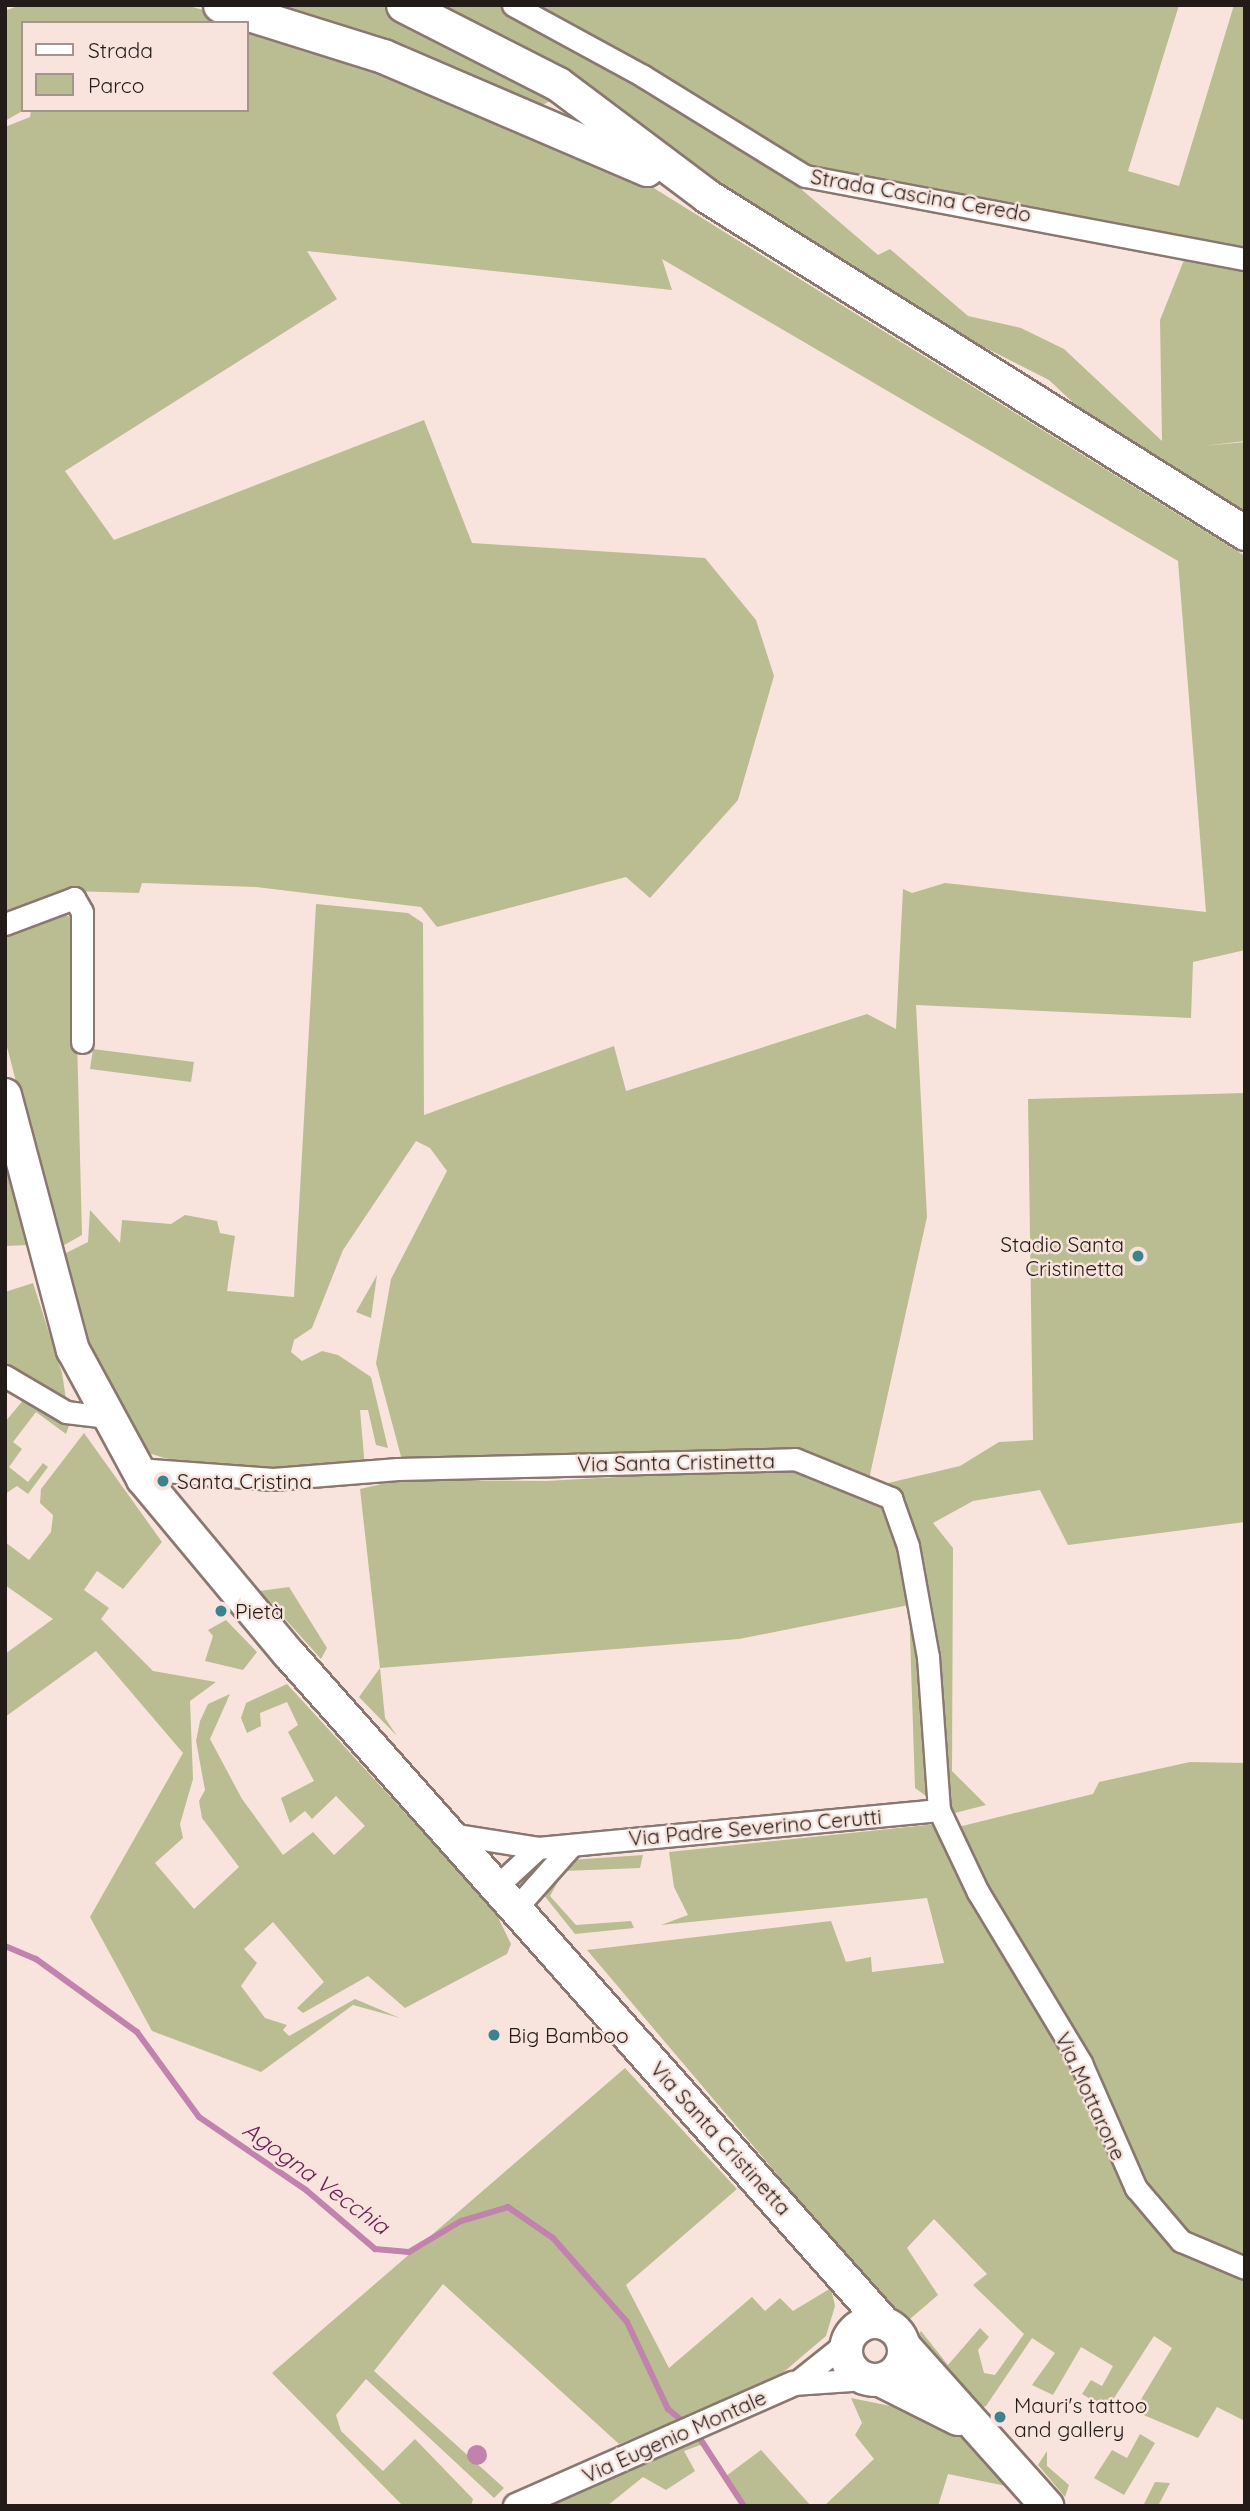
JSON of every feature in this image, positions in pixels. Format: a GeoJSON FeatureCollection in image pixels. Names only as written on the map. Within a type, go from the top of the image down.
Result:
{"type":"FeatureCollection","features":[{"type":"Feature","properties":{"kind":"highway"},"geometry":{"type":"LineString","coordinates":[[220,5],[490,97],[707,196]]}},
{"type":"Feature","properties":{"kind":"highway"},"geometry":{"type":"LineString","coordinates":[[403,5],[558,84],[707,196],[1245,533]]}},
{"type":"Feature","properties":{"kind":"main road","name":"Via Santa Cristinetta"},"geometry":{"type":"LineString","coordinates":[[5,1095],[73,1350],[104,1417],[137,1469],[289,1654],[836,2268],[980,2432],[1032,2500]]}},
{"type":"Feature","properties":{"kind":"main road","name":"Via Santa Cristinetta"},"geometry":{"type":"LineString","coordinates":[[836,2268],[848,2298],[849,2365],[873,2380],[980,2432]]}},
{"type":"Feature","properties":{"kind":"main road"},"geometry":{"type":"LineString","coordinates":[[849,2338],[866,2323],[894,2335],[899,2368],[873,2380]]}},
{"type":"Feature","properties":{"kind":"street","name":"Strada Cascina Ceredo"},"geometry":{"type":"LineString","coordinates":[[513,5],[643,76],[805,176],[1245,258]]}},
{"type":"Feature","properties":{"kind":"street"},"geometry":{"type":"LineString","coordinates":[[5,924],[74,898],[82,912],[82,1042]]}},
{"type":"Feature","properties":{"kind":"street"},"geometry":{"type":"LineString","coordinates":[[5,1376],[66,1412],[104,1417]]}},
{"type":"Feature","properties":{"kind":"street","name":"Via Santa Cristinetta"},"geometry":{"type":"LineString","coordinates":[[137,1469],[272,1479],[398,1468],[794,1459],[832,1470],[891,1498],[908,1546],[928,1657],[939,1810]]}},
{"type":"Feature","properties":{"kind":"street","name":"Via Padre Severino Cerutti"},"geometry":{"type":"LineString","coordinates":[[451,1834],[538,1847],[939,1810]]}},
{"type":"Feature","properties":{"kind":"street","name":"Via Mottarone"},"geometry":{"type":"LineString","coordinates":[[939,1810],[978,1892],[1081,2063],[1136,2188],[1181,2241],[1245,2268]]}},
{"type":"Feature","properties":{"kind":"street"},"geometry":{"type":"LineString","coordinates":[[507,1897],[572,1844]]}},
{"type":"Feature","properties":{"kind":"street"},"geometry":{"type":"LineString","coordinates":[[507,1897],[538,1847]]}},
{"type":"Feature","properties":{"kind":"street","name":"Via Eugenio Montale"},"geometry":{"type":"LineString","coordinates":[[516,2506],[793,2384],[849,2338]]}},
{"type":"Feature","properties":{"kind":"street","name":"Via Eugenio Montale"},"geometry":{"type":"LineString","coordinates":[[793,2384],[873,2380]]}},
{"type":"Feature","properties":{"kind":"green space"},"geometry":{"type":"Polygon","coordinates":[[[20,5],[185,5],[244,21],[21,21],[21,112],[5,121],[5,11],[20,5]]]}},
{"type":"Feature","properties":{"kind":"green space"},"geometry":{"type":"Polygon","coordinates":[[[233,5],[392,5],[543,88],[550,101],[539,107],[233,5]]]}},
{"type":"Feature","properties":{"kind":"green space"},"geometry":{"type":"Polygon","coordinates":[[[421,5],[500,5],[535,20],[780,171],[878,255],[890,249],[968,316],[1021,328],[1064,349],[1162,441],[1160,320],[1188,250],[1245,265],[1245,441],[1203,446],[1245,442],[1245,511],[1099,427],[1049,380],[946,328],[635,128],[421,5]]]}},
{"type":"Feature","properties":{"kind":"green space"},"geometry":{"type":"Polygon","coordinates":[[[531,5],[1179,5],[1128,171],[1179,186],[1234,5],[1245,5],[1245,251],[809,169],[617,48],[531,5]]]}},
{"type":"Feature","properties":{"kind":"green space"},"geometry":{"type":"Polygon","coordinates":[[[248,22],[299,36],[620,167],[1245,556],[1245,950],[1193,962],[1191,1018],[916,1005],[927,1217],[867,1488],[960,1466],[999,1442],[1033,1440],[1028,1099],[1245,1093],[1245,1522],[1068,1545],[1040,1490],[973,1501],[933,1523],[953,1548],[952,1771],[986,1805],[951,1814],[915,1788],[909,1605],[739,1639],[380,1668],[360,1489],[399,1480],[546,1481],[831,1465],[403,1464],[376,1363],[391,1279],[447,1171],[430,1148],[416,1141],[343,1250],[312,1328],[294,1340],[291,1352],[302,1361],[322,1351],[338,1355],[371,1377],[388,1448],[376,1445],[368,1410],[360,1410],[365,1468],[288,1473],[181,1463],[145,1452],[120,1413],[81,1325],[62,1255],[88,1242],[90,1210],[120,1243],[122,1220],[171,1224],[185,1215],[217,1221],[220,1233],[235,1236],[227,1291],[294,1297],[316,904],[408,913],[423,923],[424,1115],[614,1046],[626,1091],[867,1014],[896,1029],[903,889],[912,893],[945,883],[1206,912],[1178,561],[662,259],[672,290],[307,251],[337,299],[65,471],[114,540],[424,420],[472,543],[705,558],[756,620],[774,676],[738,800],[650,898],[626,877],[437,927],[421,907],[256,887],[142,883],[139,893],[69,891],[5,917],[5,127],[30,117],[31,112],[248,112],[248,22]]]}},
{"type":"Feature","properties":{"kind":"green space"},"geometry":{"type":"Polygon","coordinates":[[[58,911],[74,919],[82,1235],[59,1248],[5,1039],[5,936],[58,911]]]}},
{"type":"Feature","properties":{"kind":"green space"},"geometry":{"type":"Polygon","coordinates":[[[93,1049],[194,1062],[191,1082],[90,1069],[93,1049]]]}},
{"type":"Feature","properties":{"kind":"green space"},"geometry":{"type":"Polygon","coordinates":[[[5,1144],[29,1245],[5,1246],[5,1144]]]}},
{"type":"Feature","properties":{"kind":"green space"},"geometry":{"type":"Polygon","coordinates":[[[377,1275],[371,1318],[356,1312],[377,1275]]]}},
{"type":"Feature","properties":{"kind":"green space"},"geometry":{"type":"Polygon","coordinates":[[[33,1283],[62,1373],[66,1399],[5,1365],[5,1292],[33,1283]]]}},
{"type":"Feature","properties":{"kind":"green space"},"geometry":{"type":"Polygon","coordinates":[[[25,1398],[70,1423],[66,1434],[36,1412],[13,1442],[22,1449],[9,1467],[28,1482],[43,1463],[48,1467],[28,1494],[17,1486],[5,1494],[5,1422],[25,1398]]]}},
{"type":"Feature","properties":{"kind":"green space"},"geometry":{"type":"Polygon","coordinates":[[[84,1433],[162,1542],[123,1589],[97,1571],[84,1590],[109,1608],[101,1619],[153,1671],[216,1682],[190,1701],[193,1779],[180,1824],[183,1838],[155,1863],[194,1909],[239,1867],[202,1818],[199,1801],[205,1790],[196,1741],[200,1721],[208,1704],[230,1694],[210,1739],[242,1799],[283,1855],[313,1832],[334,1855],[365,1826],[336,1796],[312,1819],[305,1811],[290,1823],[281,1798],[314,1781],[288,1732],[298,1725],[287,1702],[260,1713],[261,1726],[247,1733],[241,1718],[246,1703],[287,1684],[495,1911],[511,1944],[507,1954],[405,2008],[368,1976],[303,2013],[297,2008],[324,1982],[273,1922],[244,1949],[257,1963],[241,1986],[265,2018],[287,2025],[283,2030],[289,2036],[355,1999],[400,2018],[353,2005],[261,2072],[152,2031],[90,1917],[183,1753],[96,1651],[5,1717],[5,1654],[53,1619],[5,1585],[5,1542],[29,1560],[51,1532],[53,1515],[40,1503],[41,1489],[84,1433]]]}},
{"type":"Feature","properties":{"kind":"green space"},"geometry":{"type":"Polygon","coordinates":[[[289,1587],[327,1648],[321,1659],[260,1591],[289,1587]]]}},
{"type":"Feature","properties":{"kind":"green space"},"geometry":{"type":"Polygon","coordinates":[[[226,1620],[257,1652],[243,1670],[205,1661],[213,1636],[208,1630],[226,1620]]]}},
{"type":"Feature","properties":{"kind":"green space"},"geometry":{"type":"Polygon","coordinates":[[[380,1668],[385,1718],[397,1736],[359,1697],[380,1668]]]}},
{"type":"Feature","properties":{"kind":"green space"},"geometry":{"type":"Polygon","coordinates":[[[1190,1762],[1245,1763],[1245,2258],[1164,2219],[958,1827],[1093,1794],[1099,1782],[1190,1762]]]}},
{"type":"Feature","properties":{"kind":"green space"},"geometry":{"type":"Polygon","coordinates":[[[937,1824],[1154,2225],[1245,2273],[1245,2421],[1217,2407],[1198,2438],[1134,2411],[1172,2348],[1154,2336],[1107,2409],[1082,2394],[1091,2380],[1102,2386],[1113,2366],[1081,2347],[1053,2395],[1032,2385],[1055,2353],[1032,2338],[986,2406],[975,2410],[913,2344],[921,2331],[948,2365],[980,2328],[989,2337],[978,2350],[984,2373],[995,2375],[1024,2334],[973,2285],[987,2274],[934,2219],[907,2248],[938,2295],[904,2324],[587,1950],[831,1921],[846,1962],[871,1957],[872,1972],[944,1963],[927,1898],[661,1925],[688,1915],[674,1887],[669,1852],[937,1824]]]}},
{"type":"Feature","properties":{"kind":"green space"},"geometry":{"type":"Polygon","coordinates":[[[643,1855],[640,1868],[564,1871],[550,1896],[576,1925],[631,1921],[634,1928],[575,1934],[543,1894],[546,1879],[570,1860],[643,1855]]]}},
{"type":"Feature","properties":{"kind":"green space"},"geometry":{"type":"Polygon","coordinates":[[[625,2068],[737,2189],[626,2285],[669,2368],[752,2297],[765,2311],[780,2298],[793,2311],[831,2288],[835,2306],[826,2336],[773,2381],[619,2444],[443,2284],[374,2371],[504,2488],[494,2498],[366,2379],[336,2415],[341,2431],[383,2471],[415,2439],[473,2499],[471,2506],[403,2506],[272,2373],[625,2068]]]}},
{"type":"Feature","properties":{"kind":"green space"},"geometry":{"type":"Polygon","coordinates":[[[851,2398],[920,2412],[953,2429],[1006,2486],[948,2474],[938,2506],[824,2506],[874,2459],[855,2435],[862,2423],[851,2398]]]}},
{"type":"Feature","properties":{"kind":"green space"},"geometry":{"type":"Polygon","coordinates":[[[1140,2434],[1155,2443],[1124,2495],[1094,2478],[1112,2450],[1127,2458],[1140,2434]]]}},
{"type":"Feature","properties":{"kind":"green space"},"geometry":{"type":"Polygon","coordinates":[[[698,2435],[706,2443],[684,2451],[695,2471],[666,2490],[643,2477],[607,2506],[546,2506],[698,2435]]]}},
{"type":"Feature","properties":{"kind":"green space"},"geometry":{"type":"Polygon","coordinates":[[[761,2450],[811,2506],[744,2506],[726,2476],[761,2450]]]}},
{"type":"Feature","properties":{"kind":"green space"},"geometry":{"type":"Polygon","coordinates":[[[1047,2451],[1047,2466],[1069,2485],[1065,2497],[1038,2465],[1047,2451]]]}},
{"type":"Feature","properties":{"kind":"green space"},"geometry":{"type":"Polygon","coordinates":[[[1155,2482],[1170,2483],[1158,2506],[1143,2506],[1155,2482]]]}},
{"type":"Feature","properties":{"kind":"shaded area"},"geometry":{"type":"Polygon","coordinates":[[[477,2445],[484,2448],[487,2455],[484,2462],[477,2465],[470,2462],[467,2455],[470,2448],[477,2445]]]}},
{"type":"Feature","properties":{"kind":"waterway","name":"Agogna Vecchia"},"geometry":{"type":"LineString","coordinates":[[5,1946],[36,1959],[137,2032],[199,2117],[306,2190],[375,2249],[409,2252],[461,2221],[508,2207],[553,2238],[627,2322],[668,2409],[687,2425]]}},
{"type":"Feature","properties":{"kind":"waterway","name":"Agogna Vecchia"},"geometry":{"type":"LineString","coordinates":[[697,2434],[744,2506]]}},
{"type":"Feature","properties":{"kind":"place","name":"Stadio Santa Cristinetta"},"geometry":{"type":"Point","coordinates":[1138,1256]}},
{"type":"Feature","properties":{"kind":"place","name":"Santa Cristina"},"geometry":{"type":"Point","coordinates":[163,1481]}},
{"type":"Feature","properties":{"kind":"place","name":"Pietà"},"geometry":{"type":"Point","coordinates":[221,1611]}},
{"type":"Feature","properties":{"kind":"place","name":"Big Bamboo"},"geometry":{"type":"Point","coordinates":[494,2035]}},
{"type":"Feature","properties":{"kind":"place","name":"Mauri's tattoo and gallery"},"geometry":{"type":"Point","coordinates":[1000,2417]}}]}
